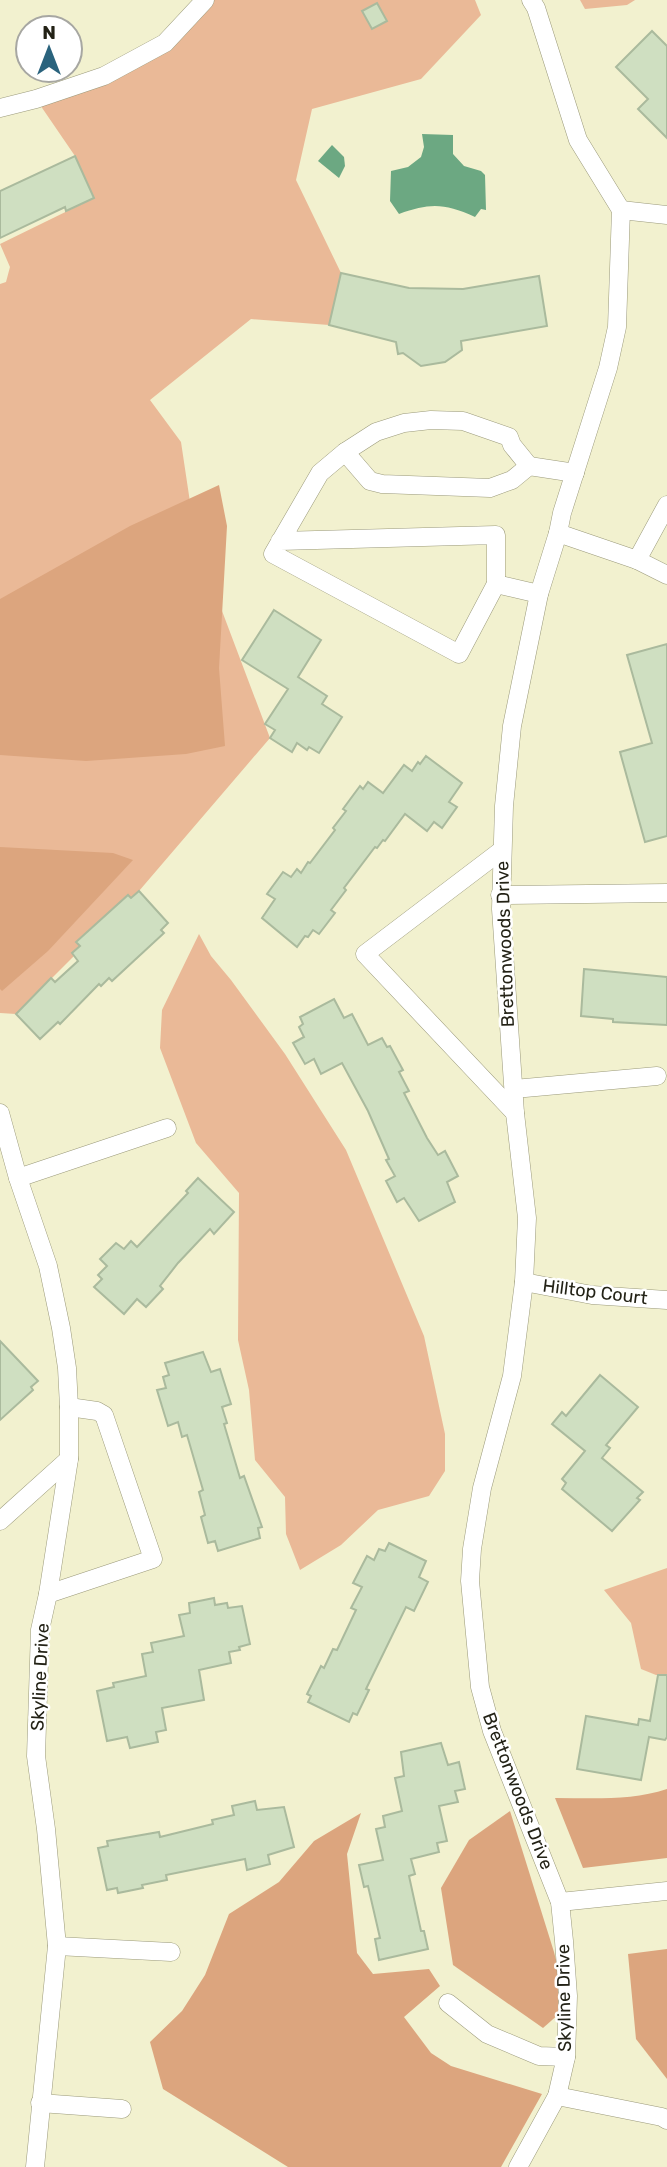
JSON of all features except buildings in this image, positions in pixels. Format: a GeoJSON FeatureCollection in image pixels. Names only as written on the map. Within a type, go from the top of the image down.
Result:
{"type":"FeatureCollection","features":[{"type":"Feature","properties":{"kind":"street"},"geometry":{"type":"LineString","coordinates":[[0,108],[104,76],[165,43],[205,0]]}},
{"type":"Feature","properties":{"kind":"street"},"geometry":{"type":"LineString","coordinates":[[531,0],[536,8],[578,140],[621,210],[667,215]]}},
{"type":"Feature","properties":{"kind":"street","name":"Brettonwoods Drive"},"geometry":{"type":"LineString","coordinates":[[560,1902],[492,1731],[480,1687],[470,1581],[472,1549],[482,1488],[512,1376],[524,1282],[527,1218],[515,1113],[500,895],[512,726],[539,594],[608,369],[617,327],[621,210]]}},
{"type":"Feature","properties":{"kind":"street"},"geometry":{"type":"LineString","coordinates":[[280,541],[496,535],[496,584],[459,654],[273,554],[280,541],[320,473],[345,452],[376,432],[404,423],[432,419],[463,421],[509,437],[529,466],[575,473]]}},
{"type":"Feature","properties":{"kind":"street"},"geometry":{"type":"LineString","coordinates":[[345,452],[370,481],[383,484],[490,488],[512,480],[529,466]]}},
{"type":"Feature","properties":{"kind":"street"},"geometry":{"type":"LineString","coordinates":[[637,560],[667,505]]}},
{"type":"Feature","properties":{"kind":"street"},"geometry":{"type":"LineString","coordinates":[[558,533],[637,560],[667,575]]}},
{"type":"Feature","properties":{"kind":"street"},"geometry":{"type":"LineString","coordinates":[[496,584],[539,594]]}},
{"type":"Feature","properties":{"kind":"street"},"geometry":{"type":"LineString","coordinates":[[502,850],[365,954],[515,1113]]}},
{"type":"Feature","properties":{"kind":"street"},"geometry":{"type":"LineString","coordinates":[[500,895],[667,893]]}},
{"type":"Feature","properties":{"kind":"street"},"geometry":{"type":"LineString","coordinates":[[514,1088],[657,1076]]}},
{"type":"Feature","properties":{"kind":"street","name":"Skyline Drive"},"geometry":{"type":"LineString","coordinates":[[0,1113],[18,1178],[48,1266],[65,1355],[69,1407],[69,1459],[40,1630],[36,1756],[57,1946],[35,2167]]}},
{"type":"Feature","properties":{"kind":"street"},"geometry":{"type":"LineString","coordinates":[[18,1178],[167,1128]]}},
{"type":"Feature","properties":{"kind":"street","name":"Hilltop Court"},"geometry":{"type":"LineString","coordinates":[[524,1282],[592,1295],[667,1300]]}},
{"type":"Feature","properties":{"kind":"street"},"geometry":{"type":"LineString","coordinates":[[48,1594],[153,1559],[104,1415],[97,1411],[69,1407]]}},
{"type":"Feature","properties":{"kind":"street"},"geometry":{"type":"LineString","coordinates":[[0,1521],[69,1459]]}},
{"type":"Feature","properties":{"kind":"street"},"geometry":{"type":"LineString","coordinates":[[560,1902],[667,1891]]}},
{"type":"Feature","properties":{"kind":"street","name":"Skyline Drive"},"geometry":{"type":"LineString","coordinates":[[518,2167],[557,2096],[566,2057],[568,1996],[560,1902]]}},
{"type":"Feature","properties":{"kind":"street"},"geometry":{"type":"LineString","coordinates":[[57,1946],[171,1952]]}},
{"type":"Feature","properties":{"kind":"street"},"geometry":{"type":"LineString","coordinates":[[448,2003],[487,2034],[539,2056],[566,2057]]}},
{"type":"Feature","properties":{"kind":"street"},"geometry":{"type":"LineString","coordinates":[[557,2096],[667,2120]]}},
{"type":"Feature","properties":{"kind":"street"},"geometry":{"type":"LineString","coordinates":[[40,2103],[122,2109]]}},
{"type":"Feature","properties":{"kind":"shaded area"},"geometry":{"type":"Polygon","coordinates":[[[205,0],[475,0],[481,15],[421,79],[312,109],[296,180],[341,273],[329,325],[251,319],[150,400],[181,442],[196,542],[270,738],[139,891],[16,1014],[0,1013],[0,284],[6,282],[10,267],[0,244],[94,198],[75,156],[36,99],[71,84],[84,84],[84,78],[165,43],[205,0]]]}},
{"type":"Feature","properties":{"kind":"shaded area"},"geometry":{"type":"Polygon","coordinates":[[[580,0],[635,0],[627,5],[585,9],[580,0]]]}},
{"type":"Feature","properties":{"kind":"shaded area"},"geometry":{"type":"Polygon","coordinates":[[[422,134],[453,135],[453,154],[464,166],[481,171],[485,175],[486,210],[481,209],[475,217],[446,207],[428,206],[399,214],[390,201],[391,171],[408,167],[421,157],[424,147],[422,134]]]}},
{"type":"Feature","properties":{"kind":"shaded area"},"geometry":{"type":"Polygon","coordinates":[[[332,145],[344,157],[345,166],[339,178],[318,161],[332,145]]]}},
{"type":"Feature","properties":{"kind":"shaded area"},"geometry":{"type":"Polygon","coordinates":[[[219,485],[227,526],[219,668],[225,746],[186,754],[86,761],[0,755],[0,599],[130,526],[219,485]]]}},
{"type":"Feature","properties":{"kind":"shaded area"},"geometry":{"type":"Polygon","coordinates":[[[0,847],[113,853],[133,860],[48,951],[2,991],[0,989],[0,847]]]}},
{"type":"Feature","properties":{"kind":"shaded area"},"geometry":{"type":"Polygon","coordinates":[[[199,934],[211,956],[285,1054],[346,1150],[424,1336],[445,1434],[445,1471],[429,1496],[378,1510],[341,1545],[300,1570],[286,1534],[285,1497],[255,1460],[249,1390],[238,1340],[239,1193],[196,1143],[160,1048],[162,1010],[199,934]]]}},
{"type":"Feature","properties":{"kind":"shaded area"},"geometry":{"type":"Polygon","coordinates":[[[667,1568],[667,1675],[656,1675],[641,1669],[631,1623],[604,1590],[667,1568]]]}},
{"type":"Feature","properties":{"kind":"shaded area"},"geometry":{"type":"Polygon","coordinates":[[[667,1789],[667,1858],[583,1868],[555,1798],[625,1797],[667,1789]]]}},
{"type":"Feature","properties":{"kind":"shaded area"},"geometry":{"type":"Polygon","coordinates":[[[510,1811],[568,2006],[543,2028],[453,1965],[441,1888],[469,1840],[510,1811]]]}},
{"type":"Feature","properties":{"kind":"shaded area"},"geometry":{"type":"Polygon","coordinates":[[[361,1813],[347,1854],[357,1953],[373,1974],[429,1969],[440,1986],[404,2017],[431,2053],[451,2066],[542,2094],[501,2167],[288,2167],[163,2089],[150,2042],[182,2011],[205,1975],[229,1914],[279,1882],[314,1841],[361,1813]]]}},
{"type":"Feature","properties":{"kind":"shaded area"},"geometry":{"type":"Polygon","coordinates":[[[667,1949],[667,2079],[636,2039],[628,1954],[667,1949]]]}}]}
